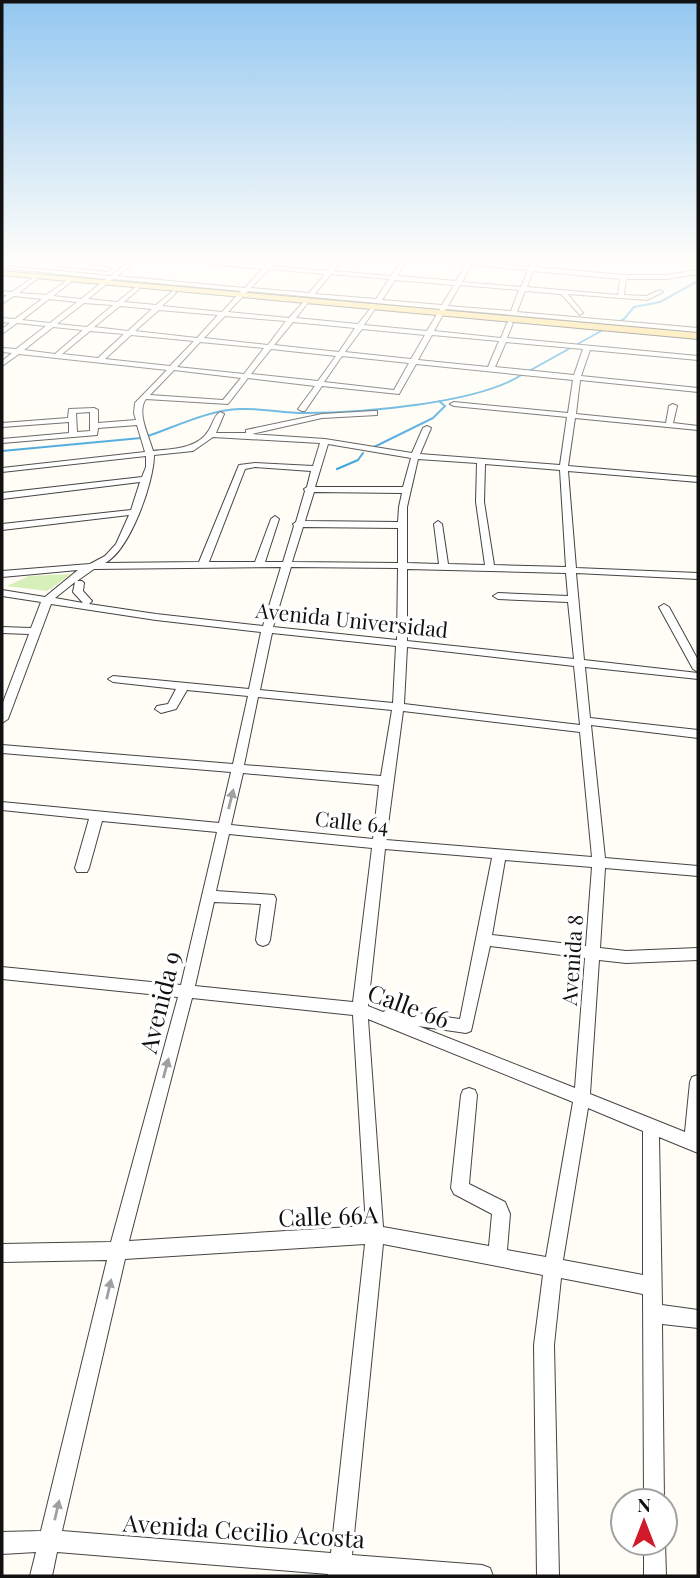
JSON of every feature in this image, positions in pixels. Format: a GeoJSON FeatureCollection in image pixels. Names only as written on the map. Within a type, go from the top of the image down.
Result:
{"type":"FeatureCollection","features":[{"type":"Feature","properties":{"kind":"street"},"geometry":{"type":"LineString","coordinates":[[2,364],[40,334]]}},
{"type":"Feature","properties":{"kind":"street"},"geometry":{"type":"LineString","coordinates":[[56,356],[83,334]]}},
{"type":"Feature","properties":{"kind":"street"},"geometry":{"type":"LineString","coordinates":[[99,361],[128,334]]}},
{"type":"Feature","properties":{"kind":"street"},"geometry":{"type":"LineString","coordinates":[[135,334],[698,390]]}},
{"type":"Feature","properties":{"kind":"street"},"geometry":{"type":"LineString","coordinates":[[52,600],[79,583],[120,545],[147,479],[150,455],[137,408],[143,397],[203,334]]}},
{"type":"Feature","properties":{"kind":"street"},"geometry":{"type":"LineString","coordinates":[[143,397],[225,402],[280,334]]}},
{"type":"Feature","properties":{"kind":"street"},"geometry":{"type":"LineString","coordinates":[[302,409],[355,334]]}},
{"type":"Feature","properties":{"kind":"street"},"geometry":{"type":"LineString","coordinates":[[428,334],[698,358]]}},
{"type":"Feature","properties":{"kind":"street"},"geometry":{"type":"LineString","coordinates":[[2,351],[396,392],[432,334]]}},
{"type":"Feature","properties":{"kind":"street"},"geometry":{"type":"LineString","coordinates":[[491,369],[506,334]]}},
{"type":"Feature","properties":{"kind":"street","name":"Avenida 8"},"geometry":{"type":"LineString","coordinates":[[548,1576],[544,1345],[552,1266],[582,1097],[599,861],[573,599],[564,468],[582,348]]}},
{"type":"Feature","properties":{"kind":"street"},"geometry":{"type":"LineString","coordinates":[[454,404],[698,428]]}},
{"type":"Feature","properties":{"kind":"street"},"geometry":{"type":"LineString","coordinates":[[669,426],[673,406]]}},
{"type":"Feature","properties":{"kind":"street"},"geometry":{"type":"LineString","coordinates":[[2,441],[73,436],[94,433],[96,426],[92,410],[73,411],[73,436]]}},
{"type":"Feature","properties":{"kind":"street"},"geometry":{"type":"LineString","coordinates":[[239,435],[294,421],[374,413]]}},
{"type":"Feature","properties":{"kind":"street"},"geometry":{"type":"LineString","coordinates":[[2,470],[190,449],[211,435],[220,415]]}},
{"type":"Feature","properties":{"kind":"street"},"geometry":{"type":"LineString","coordinates":[[2,425],[71,419]]}},
{"type":"Feature","properties":{"kind":"street"},"geometry":{"type":"LineString","coordinates":[[96,426],[141,422]]}},
{"type":"Feature","properties":{"kind":"street"},"geometry":{"type":"LineString","coordinates":[[340,1570],[375,1234],[364,1010],[386,781],[398,707],[402,641],[402,525],[406,490],[415,456],[427,428]]}},
{"type":"Feature","properties":{"kind":"street"},"geometry":{"type":"LineString","coordinates":[[211,435],[325,441],[415,456],[698,479]]}},
{"type":"Feature","properties":{"kind":"street","name":"Avenida 9"},"geometry":{"type":"LineString","coordinates":[[41,1576],[118,1251],[186,993],[239,767],[267,627],[314,469],[325,441]]}},
{"type":"Feature","properties":{"kind":"street"},"geometry":{"type":"LineString","coordinates":[[481,461],[480,502],[490,568]]}},
{"type":"Feature","properties":{"kind":"street"},"geometry":{"type":"LineString","coordinates":[[203,565],[242,467],[255,465],[314,469]]}},
{"type":"Feature","properties":{"kind":"street"},"geometry":{"type":"LineString","coordinates":[[2,496],[147,479]]}},
{"type":"Feature","properties":{"kind":"street"},"geometry":{"type":"LineString","coordinates":[[308,489],[406,490]]}},
{"type":"Feature","properties":{"kind":"street"},"geometry":{"type":"LineString","coordinates":[[2,527],[135,512]]}},
{"type":"Feature","properties":{"kind":"street"},"geometry":{"type":"LineString","coordinates":[[259,565],[275,519]]}},
{"type":"Feature","properties":{"kind":"street"},"geometry":{"type":"LineString","coordinates":[[297,524],[402,525]]}},
{"type":"Feature","properties":{"kind":"street"},"geometry":{"type":"LineString","coordinates":[[439,524],[444,567]]}},
{"type":"Feature","properties":{"kind":"street"},"geometry":{"type":"LineString","coordinates":[[2,574],[67,567],[286,565],[572,570],[698,576]]}},
{"type":"Feature","properties":{"kind":"street"},"geometry":{"type":"LineString","coordinates":[[2,719],[36,631],[52,600],[80,573],[94,567]]}},
{"type":"Feature","properties":{"kind":"street"},"geometry":{"type":"LineString","coordinates":[[79,583],[78,592],[87,601]]}},
{"type":"Feature","properties":{"kind":"street","name":"Avenida Universidad"},"geometry":{"type":"LineString","coordinates":[[2,588],[52,600],[87,601],[267,627]]}},
{"type":"Feature","properties":{"kind":"street","name":"Avenida Universidad"},"geometry":{"type":"LineString","coordinates":[[2,593],[156,617],[698,669]]}},
{"type":"Feature","properties":{"kind":"street"},"geometry":{"type":"LineString","coordinates":[[498,596],[573,599]]}},
{"type":"Feature","properties":{"kind":"street"},"geometry":{"type":"LineString","coordinates":[[663,607],[698,669]]}},
{"type":"Feature","properties":{"kind":"street"},"geometry":{"type":"LineString","coordinates":[[2,629],[36,631]]}},
{"type":"Feature","properties":{"kind":"street","name":"Avenida Universidad"},"geometry":{"type":"LineString","coordinates":[[580,658],[698,676]]}},
{"type":"Feature","properties":{"kind":"street"},"geometry":{"type":"LineString","coordinates":[[113,679],[698,734]]}},
{"type":"Feature","properties":{"kind":"street"},"geometry":{"type":"LineString","coordinates":[[161,709],[172,706],[183,686]]}},
{"type":"Feature","properties":{"kind":"street"},"geometry":{"type":"LineString","coordinates":[[2,749],[386,781]]}},
{"type":"Feature","properties":{"kind":"street","name":"Calle 64"},"geometry":{"type":"LineString","coordinates":[[2,806],[379,844],[698,871]]}},
{"type":"Feature","properties":{"kind":"street"},"geometry":{"type":"LineString","coordinates":[[82,868],[97,815]]}},
{"type":"Feature","properties":{"kind":"street"},"geometry":{"type":"LineString","coordinates":[[467,1051],[466,1026],[500,853]]}},
{"type":"Feature","properties":{"kind":"street"},"geometry":{"type":"LineString","coordinates":[[208,896],[269,899],[263,940]]}},
{"type":"Feature","properties":{"kind":"street"},"geometry":{"type":"LineString","coordinates":[[484,940],[592,954],[653,957],[698,954]]}},
{"type":"Feature","properties":{"kind":"street","name":"Calle 66"},"geometry":{"type":"LineString","coordinates":[[2,973],[364,1010],[695,1144]]}},
{"type":"Feature","properties":{"kind":"street"},"geometry":{"type":"LineString","coordinates":[[364,1010],[466,1026]]}},
{"type":"Feature","properties":{"kind":"street"},"geometry":{"type":"LineString","coordinates":[[695,1144],[698,1082]]}},
{"type":"Feature","properties":{"kind":"street"},"geometry":{"type":"LineString","coordinates":[[470,1095],[460,1188],[499,1208],[501,1214],[497,1256]]}},
{"type":"Feature","properties":{"kind":"street"},"geometry":{"type":"LineString","coordinates":[[651,1126],[654,1487]]}},
{"type":"Feature","properties":{"kind":"street","name":"Calle 66A"},"geometry":{"type":"LineString","coordinates":[[2,1253],[118,1251],[375,1234],[651,1286]]}},
{"type":"Feature","properties":{"kind":"street"},"geometry":{"type":"LineString","coordinates":[[651,1313],[698,1319]]}},
{"type":"Feature","properties":{"kind":"street","name":"Avenida Cecilio Acosta"},"geometry":{"type":"LineString","coordinates":[[2,1543],[49,1541],[340,1570],[482,1576]]}},
{"type":"Feature","properties":{"kind":"street"},"geometry":{"type":"LineString","coordinates":[[655,1557],[655,1576]]}},
{"type":"Feature","properties":{"kind":"green space"},"geometry":{"type":"Polygon","coordinates":[[[72,574],[47,591],[7,586],[29,576],[72,574]]]}},
{"type":"Feature","properties":{"kind":"waterway"},"geometry":{"type":"LineString","coordinates":[[529,371],[596,334]]}},
{"type":"Feature","properties":{"kind":"waterway"},"geometry":{"type":"LineString","coordinates":[[439,401],[478,393],[523,374]]}},
{"type":"Feature","properties":{"kind":"waterway"},"geometry":{"type":"LineString","coordinates":[[148,436],[205,415],[228,410],[327,413],[439,401]]}},
{"type":"Feature","properties":{"kind":"waterway"},"geometry":{"type":"LineString","coordinates":[[374,447],[433,418],[445,406],[439,401]]}},
{"type":"Feature","properties":{"kind":"waterway"},"geometry":{"type":"LineString","coordinates":[[2,451],[141,438]]}},
{"type":"Feature","properties":{"kind":"waterway"},"geometry":{"type":"LineString","coordinates":[[337,469],[358,460],[363,453]]}}]}
